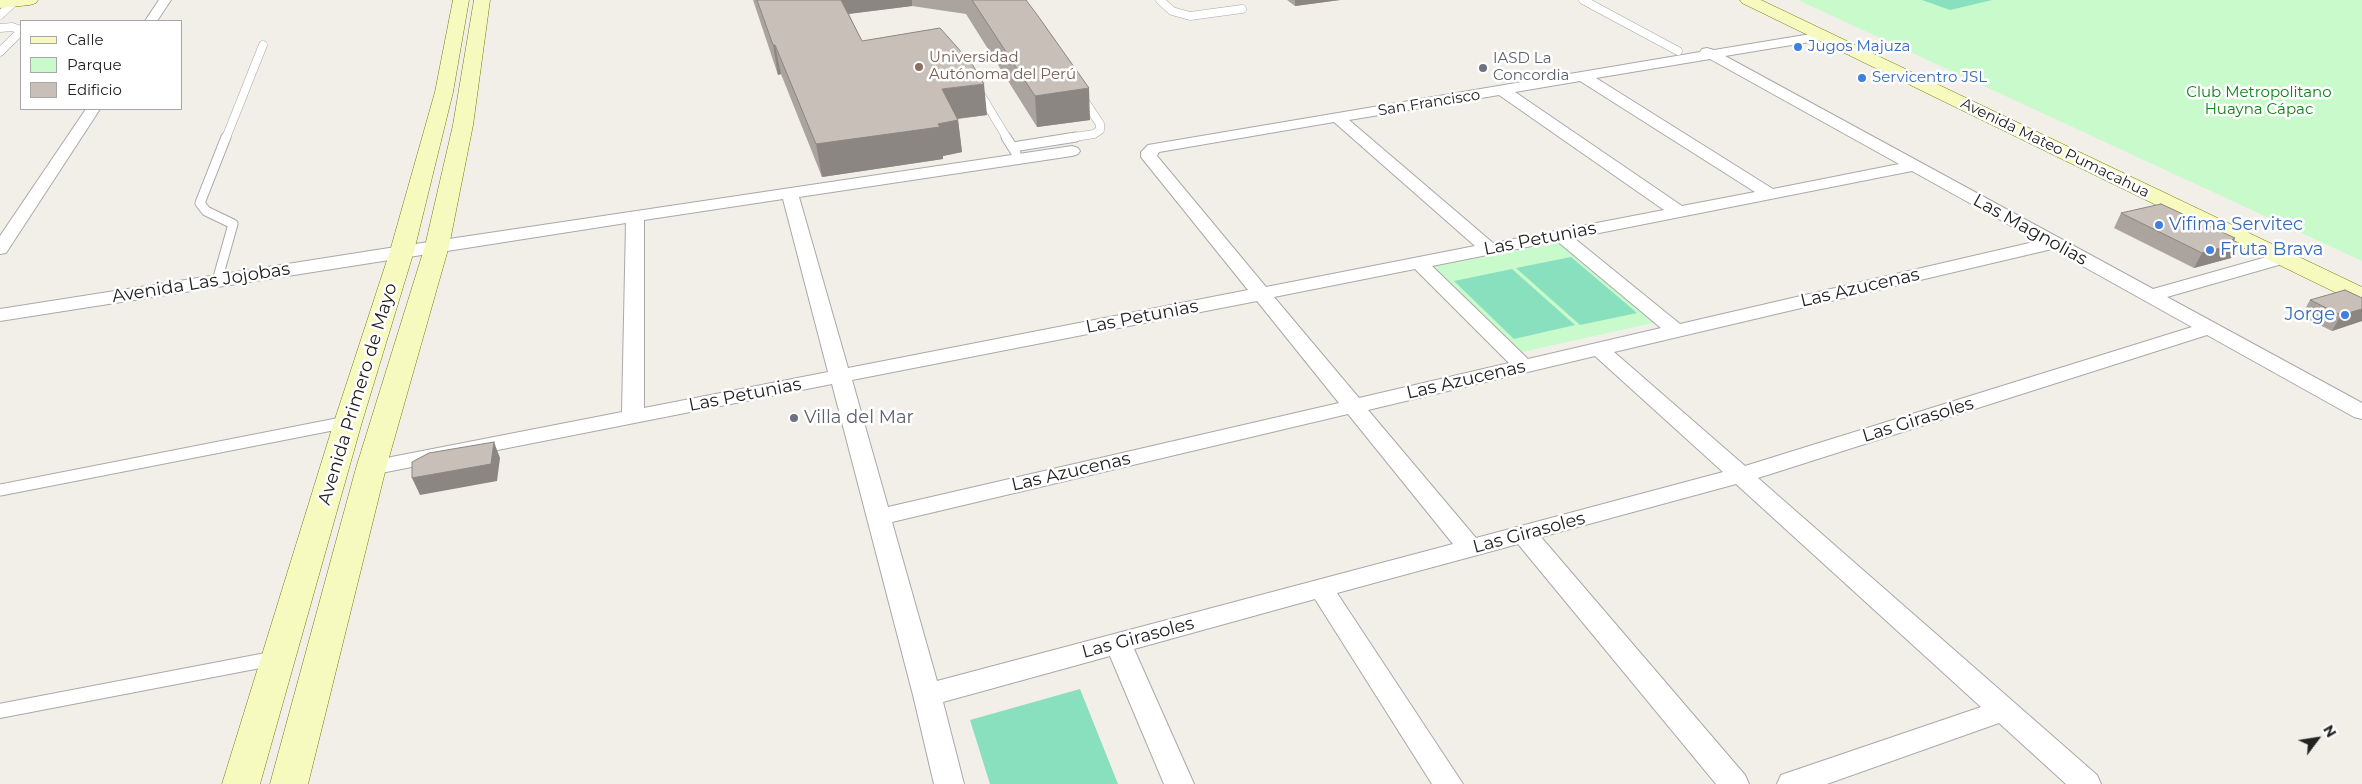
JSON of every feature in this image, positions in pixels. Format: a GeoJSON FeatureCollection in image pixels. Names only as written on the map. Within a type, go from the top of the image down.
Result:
{"type":"FeatureCollection","features":[{"type":"Feature","properties":{"kind":"street"},"geometry":{"type":"LineString","coordinates":[[152,20],[165,0]]}},
{"type":"Feature","properties":{"kind":"street","name":"Avenida Primero de Mayo"},"geometry":{"type":"LineString","coordinates":[[241,784],[348,422],[402,251],[444,92],[461,0]]}},
{"type":"Feature","properties":{"kind":"street","name":"Avenida Primero de Mayo"},"geometry":{"type":"LineString","coordinates":[[289,784],[371,468],[437,246],[463,125],[482,0]]}},
{"type":"Feature","properties":{"kind":"street","name":"Avenida Mateo Pumacahua"},"geometry":{"type":"LineString","coordinates":[[1748,0],[2362,296]]}},
{"type":"Feature","properties":{"kind":"street","name":"Avenida Mateo Pumacahua"},"geometry":{"type":"LineString","coordinates":[[1780,0],[2353,271]]}},
{"type":"Feature","properties":{"kind":"street","name":"San Francisco"},"geometry":{"type":"LineString","coordinates":[[1263,294],[1149,157],[1149,152],[1154,148],[1504,91],[1584,77],[1694,53],[1816,33]]}},
{"type":"Feature","properties":{"kind":"street","name":"Las Magnolias"},"geometry":{"type":"LineString","coordinates":[[1694,53],[1914,166],[2362,412]]}},
{"type":"Feature","properties":{"kind":"street"},"geometry":{"type":"LineString","coordinates":[[1584,77],[1770,194]]}},
{"type":"Feature","properties":{"kind":"street"},"geometry":{"type":"LineString","coordinates":[[1504,91],[1679,212]]}},
{"type":"Feature","properties":{"kind":"street"},"geometry":{"type":"LineString","coordinates":[[0,249],[92,110]]}},
{"type":"Feature","properties":{"kind":"street"},"geometry":{"type":"LineString","coordinates":[[1337,117],[1490,249]]}},
{"type":"Feature","properties":{"kind":"street","name":"Avenida Las Jojobas"},"geometry":{"type":"LineString","coordinates":[[0,315],[402,251],[790,193],[1016,153],[1072,151]]}},
{"type":"Feature","properties":{"kind":"street","name":"Las Petunias"},"geometry":{"type":"LineString","coordinates":[[371,468],[1914,166]]}},
{"type":"Feature","properties":{"kind":"street"},"geometry":{"type":"LineString","coordinates":[[790,193],[927,695],[949,784]]}},
{"type":"Feature","properties":{"kind":"street"},"geometry":{"type":"LineString","coordinates":[[633,417],[635,216]]}},
{"type":"Feature","properties":{"kind":"street"},"geometry":{"type":"LineString","coordinates":[[1560,236],[1676,331]]}},
{"type":"Feature","properties":{"kind":"street","name":"Las Azucenas"},"geometry":{"type":"LineString","coordinates":[[878,517],[2053,243]]}},
{"type":"Feature","properties":{"kind":"street"},"geometry":{"type":"LineString","coordinates":[[2151,296],[2284,258]]}},
{"type":"Feature","properties":{"kind":"street"},"geometry":{"type":"LineString","coordinates":[[1419,263],[1524,366]]}},
{"type":"Feature","properties":{"kind":"street"},"geometry":{"type":"LineString","coordinates":[[1263,294],[1470,548]]}},
{"type":"Feature","properties":{"kind":"street","name":"Las Girasoles"},"geometry":{"type":"LineString","coordinates":[[927,695],[1741,475],[2209,328]]}},
{"type":"Feature","properties":{"kind":"street"},"geometry":{"type":"LineString","coordinates":[[1599,349],[2086,784]]}},
{"type":"Feature","properties":{"kind":"street"},"geometry":{"type":"LineString","coordinates":[[1524,534],[1734,784]]}},
{"type":"Feature","properties":{"kind":"street"},"geometry":{"type":"LineString","coordinates":[[1321,589],[1448,784]]}},
{"type":"Feature","properties":{"kind":"street"},"geometry":{"type":"LineString","coordinates":[[1118,644],[1180,784]]}},
{"type":"Feature","properties":{"kind":"street"},"geometry":{"type":"LineString","coordinates":[[1792,784],[2004,710]]}},
{"type":"Feature","properties":{"kind":"lane"},"geometry":{"type":"LineString","coordinates":[[1160,0],[1172,11],[1190,16],[1242,9]]}},
{"type":"Feature","properties":{"kind":"lane"},"geometry":{"type":"LineString","coordinates":[[1584,0],[1694,53]]}},
{"type":"Feature","properties":{"kind":"lane"},"geometry":{"type":"LineString","coordinates":[[0,15],[14,2]]}},
{"type":"Feature","properties":{"kind":"lane"},"geometry":{"type":"LineString","coordinates":[[0,28],[12,27],[18,29],[19,33],[0,52]]}},
{"type":"Feature","properties":{"kind":"lane"},"geometry":{"type":"LineString","coordinates":[[217,281],[233,224],[206,210],[200,203],[263,45]]}},
{"type":"Feature","properties":{"kind":"lane"},"geometry":{"type":"LineString","coordinates":[[975,84],[1016,153],[1094,134],[1100,130],[1100,124],[1078,92]]}},
{"type":"Feature","properties":{"kind":"lane"},"geometry":{"type":"LineString","coordinates":[[0,490],[348,422]]}},
{"type":"Feature","properties":{"kind":"lane"},"geometry":{"type":"LineString","coordinates":[[0,712],[278,657]]}},
{"type":"Feature","properties":{"kind":"green space","name":"Club Metropolitano Huayna Cápac"},"geometry":{"type":"Polygon","coordinates":[[[1798,0],[2362,0],[2362,261],[1798,0]]]}},
{"type":"Feature","properties":{"kind":"green space"},"geometry":{"type":"Polygon","coordinates":[[[1922,0],[1992,0],[1950,10],[1922,0]]]}},
{"type":"Feature","properties":{"kind":"green space"},"geometry":{"type":"Polygon","coordinates":[[[1561,242],[1657,322],[1518,353],[1431,267],[1561,242]]]}},
{"type":"Feature","properties":{"kind":"green space"},"geometry":{"type":"Polygon","coordinates":[[[1571,257],[1637,313],[1580,325],[1516,268],[1571,257]]]}},
{"type":"Feature","properties":{"kind":"green space"},"geometry":{"type":"Polygon","coordinates":[[[1512,269],[1575,325],[1514,339],[1454,281],[1512,269]]]}},
{"type":"Feature","properties":{"kind":"green space"},"geometry":{"type":"Polygon","coordinates":[[[1080,689],[1118,784],[990,784],[970,720],[1080,689]]]}},
{"type":"Feature","properties":{"kind":"building"},"geometry":{"type":"Polygon","coordinates":[[[757,0],[841,0],[862,41],[940,28],[972,64],[984,84],[942,89],[958,120],[938,124],[940,127],[816,144],[775,45],[773,45],[757,0]]]}},
{"type":"Feature","properties":{"kind":"building"},"geometry":{"type":"Polygon","coordinates":[[[972,0],[1026,0],[1089,88],[1035,96],[972,0]]]}},
{"type":"Feature","properties":{"kind":"building"},"geometry":{"type":"Polygon","coordinates":[[[2161,204],[2235,238],[2232,240],[2239,243],[2202,253],[2121,213],[2161,204]]]}},
{"type":"Feature","properties":{"kind":"building"},"geometry":{"type":"Polygon","coordinates":[[[2345,290],[2362,298],[2362,309],[2341,315],[2310,300],[2345,290]]]}},
{"type":"Feature","properties":{"kind":"building"},"geometry":{"type":"Polygon","coordinates":[[[494,442],[491,464],[412,478],[412,462],[429,453],[494,442]]]}},
{"type":"Feature","properties":{"kind":"place","name":"Jugos Majuza"},"geometry":{"type":"Point","coordinates":[1798,47]}},
{"type":"Feature","properties":{"kind":"place","name":"Universidad Autónoma del Perú"},"geometry":{"type":"Point","coordinates":[919,67]}},
{"type":"Feature","properties":{"kind":"place","name":"IASD La Concordia"},"geometry":{"type":"Point","coordinates":[1483,68]}},
{"type":"Feature","properties":{"kind":"place","name":"Servicentro JSL"},"geometry":{"type":"Point","coordinates":[1862,78]}},
{"type":"Feature","properties":{"kind":"place","name":"Vifima Servitec"},"geometry":{"type":"Point","coordinates":[2159,225]}},
{"type":"Feature","properties":{"kind":"place","name":"Fruta Brava"},"geometry":{"type":"Point","coordinates":[2210,250]}},
{"type":"Feature","properties":{"kind":"place","name":"Jorge"},"geometry":{"type":"Point","coordinates":[2345,315]}},
{"type":"Feature","properties":{"kind":"place","name":"Villa del Mar"},"geometry":{"type":"Point","coordinates":[794,418]}}]}
